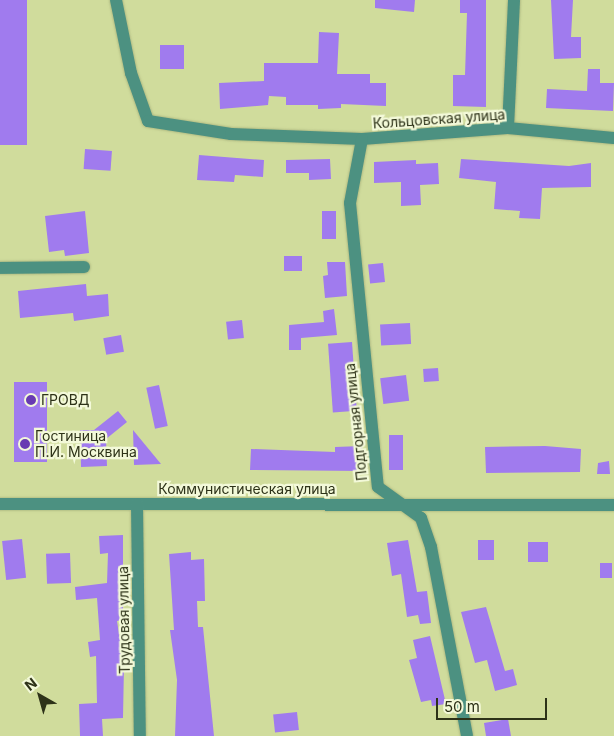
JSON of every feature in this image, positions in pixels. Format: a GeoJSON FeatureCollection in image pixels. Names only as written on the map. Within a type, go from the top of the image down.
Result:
{"type":"FeatureCollection","features":[{"type":"Feature","properties":{"kind":"street","name":"Кольцовская улица"},"geometry":{"type":"LineString","coordinates":[[116,0],[131,73],[148,121],[231,134],[266,133],[362,139],[508,128],[614,138]]}},
{"type":"Feature","properties":{"kind":"street"},"geometry":{"type":"LineString","coordinates":[[508,128],[514,0]]}},
{"type":"Feature","properties":{"kind":"street","name":"Подгорная улица"},"geometry":{"type":"LineString","coordinates":[[362,139],[350,203],[378,488],[421,518],[431,546],[468,736]]}},
{"type":"Feature","properties":{"kind":"street"},"geometry":{"type":"LineString","coordinates":[[0,268],[84,267]]}},
{"type":"Feature","properties":{"kind":"street","name":"Коммунистическая улица"},"geometry":{"type":"LineString","coordinates":[[0,504],[614,504]]}},
{"type":"Feature","properties":{"kind":"street","name":"Трудовая улица"},"geometry":{"type":"LineString","coordinates":[[137,504],[140,736]]}},
{"type":"Feature","properties":{"kind":"building"},"geometry":{"type":"Polygon","coordinates":[[[0,0],[27,0],[27,145],[0,145],[0,0]]]}},
{"type":"Feature","properties":{"kind":"building"},"geometry":{"type":"Polygon","coordinates":[[[375,0],[415,0],[414,12],[375,8],[375,0]]]}},
{"type":"Feature","properties":{"kind":"building"},"geometry":{"type":"Polygon","coordinates":[[[460,0],[486,0],[486,107],[453,106],[453,75],[465,75],[467,13],[460,13],[460,0]]]}},
{"type":"Feature","properties":{"kind":"building"},"geometry":{"type":"Polygon","coordinates":[[[551,0],[573,0],[571,37],[581,37],[581,58],[554,59],[551,0]]]}},
{"type":"Feature","properties":{"kind":"building"},"geometry":{"type":"Polygon","coordinates":[[[319,32],[339,33],[337,74],[370,74],[370,83],[386,83],[386,106],[341,104],[341,108],[318,109],[318,105],[286,105],[286,97],[269,96],[268,105],[220,109],[219,83],[264,81],[264,63],[318,63],[319,32]]]}},
{"type":"Feature","properties":{"kind":"building"},"geometry":{"type":"Polygon","coordinates":[[[160,45],[184,45],[184,69],[160,69],[160,45]]]}},
{"type":"Feature","properties":{"kind":"building"},"geometry":{"type":"Polygon","coordinates":[[[588,69],[600,69],[600,83],[614,83],[613,111],[546,108],[547,89],[587,91],[588,69]]]}},
{"type":"Feature","properties":{"kind":"building"},"geometry":{"type":"Polygon","coordinates":[[[85,149],[112,151],[111,171],[84,169],[85,149]]]}},
{"type":"Feature","properties":{"kind":"building"},"geometry":{"type":"Polygon","coordinates":[[[199,155],[264,160],[263,177],[235,175],[234,182],[197,180],[199,155]]]}},
{"type":"Feature","properties":{"kind":"building"},"geometry":{"type":"Polygon","coordinates":[[[330,159],[331,179],[309,180],[309,173],[286,173],[286,160],[330,159]]]}},
{"type":"Feature","properties":{"kind":"building"},"geometry":{"type":"Polygon","coordinates":[[[461,159],[569,166],[591,163],[591,187],[542,188],[540,219],[519,218],[520,211],[494,209],[496,182],[459,178],[461,159]]]}},
{"type":"Feature","properties":{"kind":"building"},"geometry":{"type":"Polygon","coordinates":[[[416,160],[416,164],[438,163],[439,184],[420,185],[421,205],[401,206],[401,182],[374,183],[374,162],[416,160]]]}},
{"type":"Feature","properties":{"kind":"building"},"geometry":{"type":"Polygon","coordinates":[[[85,211],[89,253],[65,256],[64,250],[49,252],[45,216],[85,211]]]}},
{"type":"Feature","properties":{"kind":"building"},"geometry":{"type":"Polygon","coordinates":[[[322,211],[336,211],[336,239],[322,239],[322,211]]]}},
{"type":"Feature","properties":{"kind":"building"},"geometry":{"type":"Polygon","coordinates":[[[284,256],[302,256],[302,271],[284,271],[284,256]]]}},
{"type":"Feature","properties":{"kind":"building"},"geometry":{"type":"Polygon","coordinates":[[[327,262],[345,262],[347,296],[325,298],[323,276],[328,275],[327,262]]]}},
{"type":"Feature","properties":{"kind":"building"},"geometry":{"type":"Polygon","coordinates":[[[383,263],[385,282],[370,283],[368,265],[383,263]]]}},
{"type":"Feature","properties":{"kind":"building"},"geometry":{"type":"Polygon","coordinates":[[[86,284],[87,296],[108,294],[109,316],[74,321],[73,313],[20,318],[18,291],[86,284]]]}},
{"type":"Feature","properties":{"kind":"building"},"geometry":{"type":"Polygon","coordinates":[[[334,309],[337,335],[301,338],[301,350],[289,350],[289,325],[324,322],[323,311],[334,309]]]}},
{"type":"Feature","properties":{"kind":"building"},"geometry":{"type":"Polygon","coordinates":[[[242,320],[244,338],[228,340],[226,322],[242,320]]]}},
{"type":"Feature","properties":{"kind":"building"},"geometry":{"type":"Polygon","coordinates":[[[410,323],[411,344],[381,346],[380,325],[410,323]]]}},
{"type":"Feature","properties":{"kind":"building"},"geometry":{"type":"Polygon","coordinates":[[[121,335],[124,352],[106,355],[103,338],[121,335]]]}},
{"type":"Feature","properties":{"kind":"building"},"geometry":{"type":"Polygon","coordinates":[[[352,342],[357,411],[333,413],[328,344],[352,342]]]}},
{"type":"Feature","properties":{"kind":"building"},"geometry":{"type":"Polygon","coordinates":[[[438,368],[439,381],[424,382],[423,369],[438,368]]]}},
{"type":"Feature","properties":{"kind":"building"},"geometry":{"type":"Polygon","coordinates":[[[406,375],[409,401],[383,404],[380,378],[406,375]]]}},
{"type":"Feature","properties":{"kind":"building"},"geometry":{"type":"Polygon","coordinates":[[[14,382],[47,382],[47,462],[14,462],[14,382]]]}},
{"type":"Feature","properties":{"kind":"building"},"geometry":{"type":"Polygon","coordinates":[[[159,385],[168,426],[155,429],[146,388],[159,385]]]}},
{"type":"Feature","properties":{"kind":"building"},"geometry":{"type":"Polygon","coordinates":[[[118,411],[127,422],[106,439],[107,466],[81,467],[80,430],[94,430],[118,411]]]}},
{"type":"Feature","properties":{"kind":"building"},"geometry":{"type":"Polygon","coordinates":[[[133,430],[161,464],[134,465],[133,430]]]}},
{"type":"Feature","properties":{"kind":"building"},"geometry":{"type":"Polygon","coordinates":[[[389,435],[403,435],[403,470],[389,470],[389,435]]]}},
{"type":"Feature","properties":{"kind":"building"},"geometry":{"type":"Polygon","coordinates":[[[362,446],[362,471],[250,470],[251,449],[335,452],[335,447],[362,446]]]}},
{"type":"Feature","properties":{"kind":"building"},"geometry":{"type":"Polygon","coordinates":[[[545,446],[581,449],[580,472],[486,473],[485,447],[545,446]]]}},
{"type":"Feature","properties":{"kind":"building"},"geometry":{"type":"Polygon","coordinates":[[[609,461],[610,474],[597,474],[598,463],[609,461]]]}},
{"type":"Feature","properties":{"kind":"building"},"geometry":{"type":"Polygon","coordinates":[[[123,535],[123,620],[117,621],[124,665],[123,718],[102,719],[103,736],[80,736],[79,704],[97,703],[96,656],[90,657],[88,642],[100,640],[97,598],[76,600],[75,587],[107,583],[108,553],[100,554],[99,536],[123,535]]]}},
{"type":"Feature","properties":{"kind":"building"},"geometry":{"type":"Polygon","coordinates":[[[22,539],[26,578],[6,580],[2,541],[22,539]]]}},
{"type":"Feature","properties":{"kind":"building"},"geometry":{"type":"Polygon","coordinates":[[[408,540],[417,592],[427,591],[431,623],[420,624],[418,615],[407,617],[401,574],[392,576],[387,543],[408,540]]]}},
{"type":"Feature","properties":{"kind":"building"},"geometry":{"type":"Polygon","coordinates":[[[478,540],[494,540],[494,560],[478,560],[478,540]]]}},
{"type":"Feature","properties":{"kind":"building"},"geometry":{"type":"Polygon","coordinates":[[[528,542],[548,542],[548,562],[528,562],[528,542]]]}},
{"type":"Feature","properties":{"kind":"building"},"geometry":{"type":"Polygon","coordinates":[[[191,552],[191,560],[204,559],[205,601],[197,601],[198,627],[203,627],[214,736],[175,736],[177,680],[170,630],[174,630],[169,554],[191,552]]]}},
{"type":"Feature","properties":{"kind":"building"},"geometry":{"type":"Polygon","coordinates":[[[70,553],[71,583],[47,584],[46,554],[70,553]]]}},
{"type":"Feature","properties":{"kind":"building"},"geometry":{"type":"Polygon","coordinates":[[[600,563],[612,563],[612,578],[600,578],[600,563]]]}},
{"type":"Feature","properties":{"kind":"building"},"geometry":{"type":"Polygon","coordinates":[[[486,607],[505,671],[513,669],[517,685],[495,691],[487,660],[475,663],[461,612],[486,607]]]}},
{"type":"Feature","properties":{"kind":"building"},"geometry":{"type":"Polygon","coordinates":[[[430,636],[446,704],[432,706],[431,700],[421,702],[409,660],[417,658],[413,640],[430,636]]]}},
{"type":"Feature","properties":{"kind":"building"},"geometry":{"type":"Polygon","coordinates":[[[297,712],[299,730],[275,732],[273,715],[297,712]]]}},
{"type":"Feature","properties":{"kind":"building"},"geometry":{"type":"Polygon","coordinates":[[[508,719],[511,736],[486,736],[484,723],[508,719]]]}},
{"type":"Feature","properties":{"kind":"place","name":"ГРОВД"},"geometry":{"type":"Point","coordinates":[31,400]}},
{"type":"Feature","properties":{"kind":"place","name":"Гостиница П.И. Москвина"},"geometry":{"type":"Point","coordinates":[25,444]}}]}
